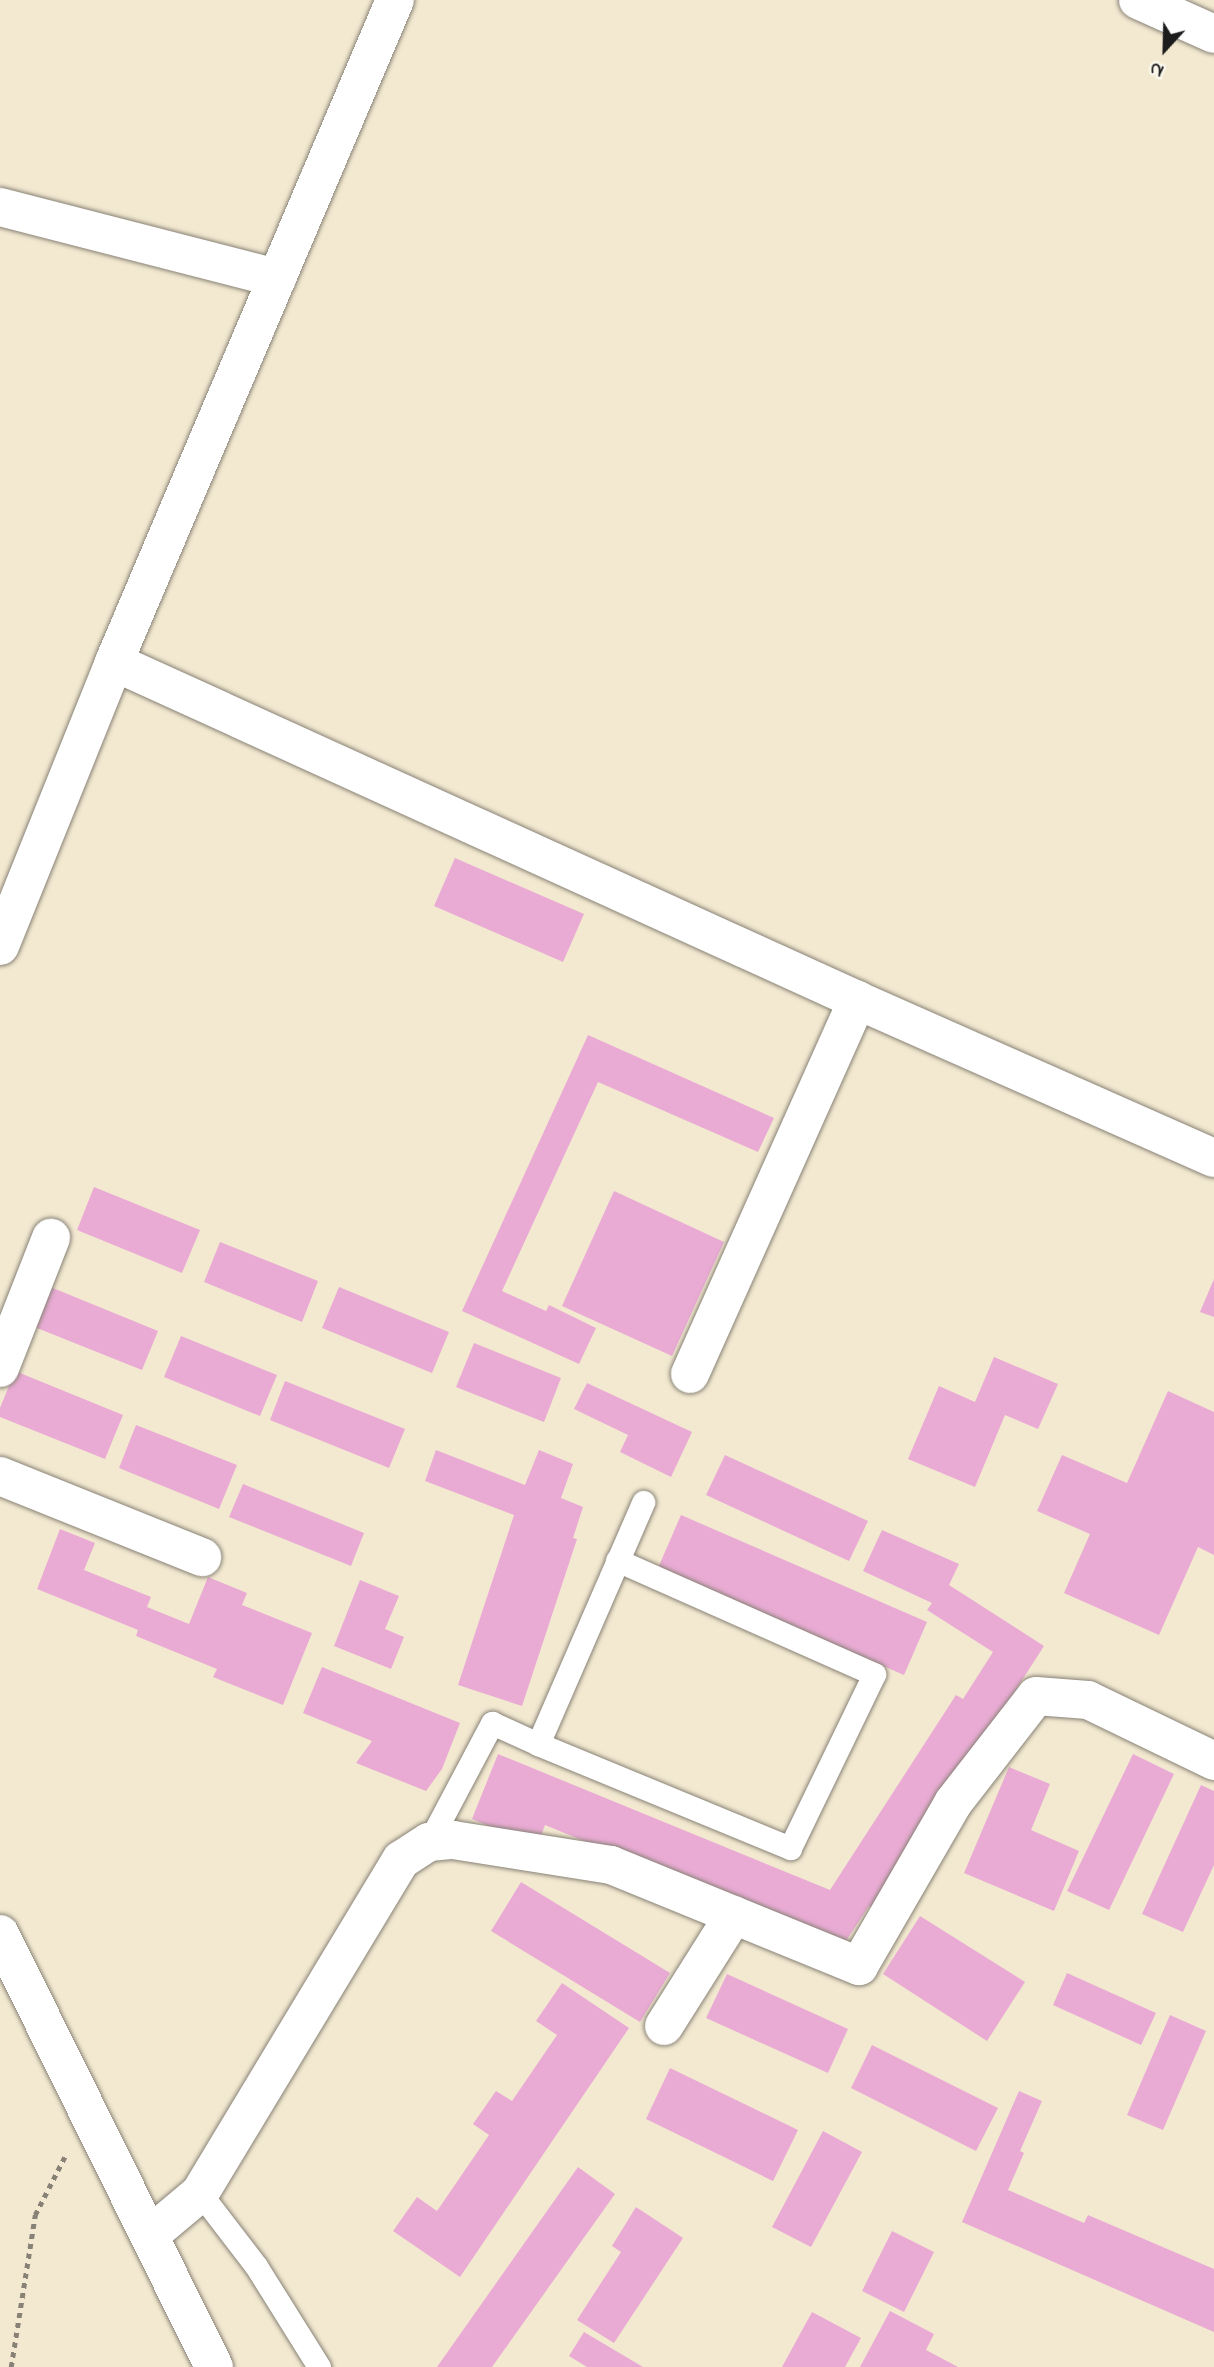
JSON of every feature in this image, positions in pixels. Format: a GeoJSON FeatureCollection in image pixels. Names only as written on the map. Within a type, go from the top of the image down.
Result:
{"type":"FeatureCollection","features":[{"type":"Feature","properties":{"kind":"street"},"geometry":{"type":"LineString","coordinates":[[0,946],[114,662],[395,0]]}},
{"type":"Feature","properties":{"kind":"street"},"geometry":{"type":"LineString","coordinates":[[1138,0],[1214,34]]}},
{"type":"Feature","properties":{"kind":"street"},"geometry":{"type":"LineString","coordinates":[[0,206],[277,278]]}},
{"type":"Feature","properties":{"kind":"street"},"geometry":{"type":"LineString","coordinates":[[114,662],[857,1000],[1214,1158]]}},
{"type":"Feature","properties":{"kind":"street"},"geometry":{"type":"LineString","coordinates":[[690,1374],[857,1000]]}},
{"type":"Feature","properties":{"kind":"street"},"geometry":{"type":"LineString","coordinates":[[0,1368],[51,1238]]}},
{"type":"Feature","properties":{"kind":"street"},"geometry":{"type":"LineString","coordinates":[[0,1476],[202,1557]]}},
{"type":"Feature","properties":{"kind":"street"},"geometry":{"type":"LineString","coordinates":[[150,2235],[200,2193],[401,1860],[429,1842],[453,1840],[611,1865],[859,1966],[953,1803],[1036,1696],[1088,1700],[1214,1761]]}},
{"type":"Feature","properties":{"kind":"street"},"geometry":{"type":"LineString","coordinates":[[664,2026],[734,1915]]}},
{"type":"Feature","properties":{"kind":"street"},"geometry":{"type":"LineString","coordinates":[[0,1934],[214,2367]]}},
{"type":"Feature","properties":{"kind":"lane"},"geometry":{"type":"LineString","coordinates":[[538,1744],[643,1502]]}},
{"type":"Feature","properties":{"kind":"lane"},"geometry":{"type":"LineString","coordinates":[[429,1842],[492,1723],[790,1848],[874,1674],[617,1560]]}},
{"type":"Feature","properties":{"kind":"lane"},"geometry":{"type":"LineString","coordinates":[[200,2193],[256,2266],[319,2367]]}},
{"type":"Feature","properties":{"kind":"path"},"geometry":{"type":"LineString","coordinates":[[11,2367],[35,2216],[88,2112]]}},
{"type":"Feature","properties":{"kind":"building"},"geometry":{"type":"Polygon","coordinates":[[[455,858],[584,914],[563,962],[434,906],[455,858]]]}},
{"type":"Feature","properties":{"kind":"building"},"geometry":{"type":"Polygon","coordinates":[[[588,1035],[774,1118],[758,1152],[598,1082],[502,1291],[546,1311],[549,1305],[596,1328],[579,1364],[462,1311],[588,1035]]]}},
{"type":"Feature","properties":{"kind":"building"},"geometry":{"type":"Polygon","coordinates":[[[94,1187],[200,1230],[182,1273],[77,1230],[94,1187]]]}},
{"type":"Feature","properties":{"kind":"building"},"geometry":{"type":"Polygon","coordinates":[[[614,1191],[724,1242],[672,1356],[562,1306],[614,1191]]]}},
{"type":"Feature","properties":{"kind":"building"},"geometry":{"type":"Polygon","coordinates":[[[220,1242],[318,1281],[302,1322],[204,1282],[220,1242]]]}},
{"type":"Feature","properties":{"kind":"building"},"geometry":{"type":"Polygon","coordinates":[[[1214,1279],[1214,1317],[1200,1312],[1214,1279]]]}},
{"type":"Feature","properties":{"kind":"building"},"geometry":{"type":"Polygon","coordinates":[[[48,1286],[158,1331],[142,1370],[32,1326],[48,1286]]]}},
{"type":"Feature","properties":{"kind":"building"},"geometry":{"type":"Polygon","coordinates":[[[339,1287],[449,1332],[432,1373],[322,1328],[339,1287]]]}},
{"type":"Feature","properties":{"kind":"building"},"geometry":{"type":"Polygon","coordinates":[[[181,1336],[277,1375],[260,1416],[164,1377],[181,1336]]]}},
{"type":"Feature","properties":{"kind":"building"},"geometry":{"type":"Polygon","coordinates":[[[474,1343],[561,1378],[544,1422],[456,1387],[474,1343]]]}},
{"type":"Feature","properties":{"kind":"building"},"geometry":{"type":"Polygon","coordinates":[[[994,1357],[1058,1384],[1038,1429],[1005,1415],[975,1487],[908,1459],[939,1386],[975,1402],[994,1357]]]}},
{"type":"Feature","properties":{"kind":"building"},"geometry":{"type":"Polygon","coordinates":[[[15,1371],[123,1415],[105,1459],[0,1417],[0,1408],[15,1371]]]}},
{"type":"Feature","properties":{"kind":"building"},"geometry":{"type":"Polygon","coordinates":[[[285,1381],[405,1429],[389,1468],[270,1420],[285,1381]]]}},
{"type":"Feature","properties":{"kind":"building"},"geometry":{"type":"Polygon","coordinates":[[[587,1383],[692,1432],[671,1477],[620,1452],[628,1435],[574,1409],[587,1383]]]}},
{"type":"Feature","properties":{"kind":"building"},"geometry":{"type":"Polygon","coordinates":[[[1168,1391],[1214,1412],[1214,1555],[1198,1547],[1159,1635],[1064,1593],[1090,1534],[1037,1511],[1062,1455],[1127,1483],[1168,1391]]]}},
{"type":"Feature","properties":{"kind":"building"},"geometry":{"type":"Polygon","coordinates":[[[136,1425],[237,1465],[219,1509],[119,1468],[136,1425]]]}},
{"type":"Feature","properties":{"kind":"building"},"geometry":{"type":"Polygon","coordinates":[[[436,1450],[525,1485],[539,1450],[573,1464],[561,1498],[583,1507],[573,1538],[577,1539],[522,1706],[458,1685],[514,1515],[425,1481],[436,1450]]]}},
{"type":"Feature","properties":{"kind":"building"},"geometry":{"type":"Polygon","coordinates":[[[725,1455],[868,1521],[849,1561],[706,1495],[725,1455]]]}},
{"type":"Feature","properties":{"kind":"building"},"geometry":{"type":"Polygon","coordinates":[[[243,1484],[364,1533],[351,1566],[229,1517],[243,1484]]]}},
{"type":"Feature","properties":{"kind":"building"},"geometry":{"type":"Polygon","coordinates":[[[681,1515],[927,1622],[904,1675],[658,1568],[681,1515]]]}},
{"type":"Feature","properties":{"kind":"building"},"geometry":{"type":"Polygon","coordinates":[[[60,1529],[95,1543],[84,1570],[151,1597],[147,1607],[189,1624],[208,1577],[247,1593],[242,1605],[312,1633],[283,1705],[213,1677],[217,1669],[136,1636],[138,1630],[37,1589],[60,1529]]]}},
{"type":"Feature","properties":{"kind":"building"},"geometry":{"type":"Polygon","coordinates":[[[882,1530],[959,1564],[949,1585],[1044,1646],[874,1910],[869,1906],[842,1947],[545,1825],[537,1846],[472,1819],[498,1754],[830,1890],[956,1695],[963,1699],[993,1652],[927,1610],[932,1603],[863,1571],[882,1530]]]}},
{"type":"Feature","properties":{"kind":"building"},"geometry":{"type":"Polygon","coordinates":[[[360,1580],[399,1596],[385,1629],[404,1637],[391,1669],[334,1646],[360,1580]]]}},
{"type":"Feature","properties":{"kind":"building"},"geometry":{"type":"Polygon","coordinates":[[[322,1667],[460,1723],[442,1769],[426,1791],[356,1763],[372,1741],[303,1713],[322,1667]]]}},
{"type":"Feature","properties":{"kind":"building"},"geometry":{"type":"Polygon","coordinates":[[[1133,1754],[1174,1774],[1109,1910],[1067,1891],[1133,1754]]]}},
{"type":"Feature","properties":{"kind":"building"},"geometry":{"type":"Polygon","coordinates":[[[1009,1767],[1050,1784],[1031,1830],[1079,1851],[1054,1911],[964,1873],[1009,1767]]]}},
{"type":"Feature","properties":{"kind":"building"},"geometry":{"type":"Polygon","coordinates":[[[1201,1785],[1214,1791],[1214,1865],[1183,1932],[1142,1914],[1201,1785]]]}},
{"type":"Feature","properties":{"kind":"building"},"geometry":{"type":"Polygon","coordinates":[[[521,1882],[670,1973],[640,2022],[491,1931],[521,1882]]]}},
{"type":"Feature","properties":{"kind":"building"},"geometry":{"type":"Polygon","coordinates":[[[920,1916],[1025,1982],[987,2041],[883,1974],[920,1916]]]}},
{"type":"Feature","properties":{"kind":"building"},"geometry":{"type":"Polygon","coordinates":[[[1067,1973],[1156,2013],[1141,2045],[1053,2005],[1067,1973]]]}},
{"type":"Feature","properties":{"kind":"building"},"geometry":{"type":"Polygon","coordinates":[[[727,1974],[848,2029],[828,2073],[706,2018],[727,1974]]]}},
{"type":"Feature","properties":{"kind":"building"},"geometry":{"type":"Polygon","coordinates":[[[562,1983],[629,2028],[460,2277],[393,2231],[417,2197],[437,2211],[489,2135],[473,2124],[496,2091],[512,2101],[557,2035],[536,2021],[562,1983]]]}},
{"type":"Feature","properties":{"kind":"building"},"geometry":{"type":"Polygon","coordinates":[[[1170,2015],[1206,2031],[1163,2130],[1127,2115],[1170,2015]]]}},
{"type":"Feature","properties":{"kind":"building"},"geometry":{"type":"Polygon","coordinates":[[[872,2045],[998,2108],[976,2151],[851,2088],[872,2045]]]}},
{"type":"Feature","properties":{"kind":"building"},"geometry":{"type":"Polygon","coordinates":[[[670,2068],[798,2130],[773,2181],[646,2119],[670,2068]]]}},
{"type":"Feature","properties":{"kind":"building"},"geometry":{"type":"Polygon","coordinates":[[[1019,2091],[1042,2101],[1020,2151],[1024,2153],[1008,2190],[1084,2223],[1088,2215],[1214,2269],[1214,2332],[962,2222],[1019,2091]]]}},
{"type":"Feature","properties":{"kind":"building"},"geometry":{"type":"Polygon","coordinates":[[[823,2131],[862,2152],[811,2247],[772,2227],[823,2131]]]}},
{"type":"Feature","properties":{"kind":"building"},"geometry":{"type":"Polygon","coordinates":[[[578,2167],[615,2194],[492,2367],[437,2367],[578,2167]]]}},
{"type":"Feature","properties":{"kind":"building"},"geometry":{"type":"Polygon","coordinates":[[[636,2207],[683,2238],[614,2343],[577,2320],[621,2252],[612,2246],[636,2207]]]}},
{"type":"Feature","properties":{"kind":"building"},"geometry":{"type":"Polygon","coordinates":[[[892,2231],[934,2252],[904,2312],[862,2291],[892,2231]]]}},
{"type":"Feature","properties":{"kind":"building"},"geometry":{"type":"Polygon","coordinates":[[[890,2311],[934,2334],[926,2350],[958,2367],[860,2367],[890,2311]]]}},
{"type":"Feature","properties":{"kind":"building"},"geometry":{"type":"Polygon","coordinates":[[[812,2312],[861,2338],[845,2367],[782,2367],[812,2312]]]}},
{"type":"Feature","properties":{"kind":"building"},"geometry":{"type":"Polygon","coordinates":[[[584,2332],[643,2367],[587,2367],[569,2356],[584,2332]]]}}]}
